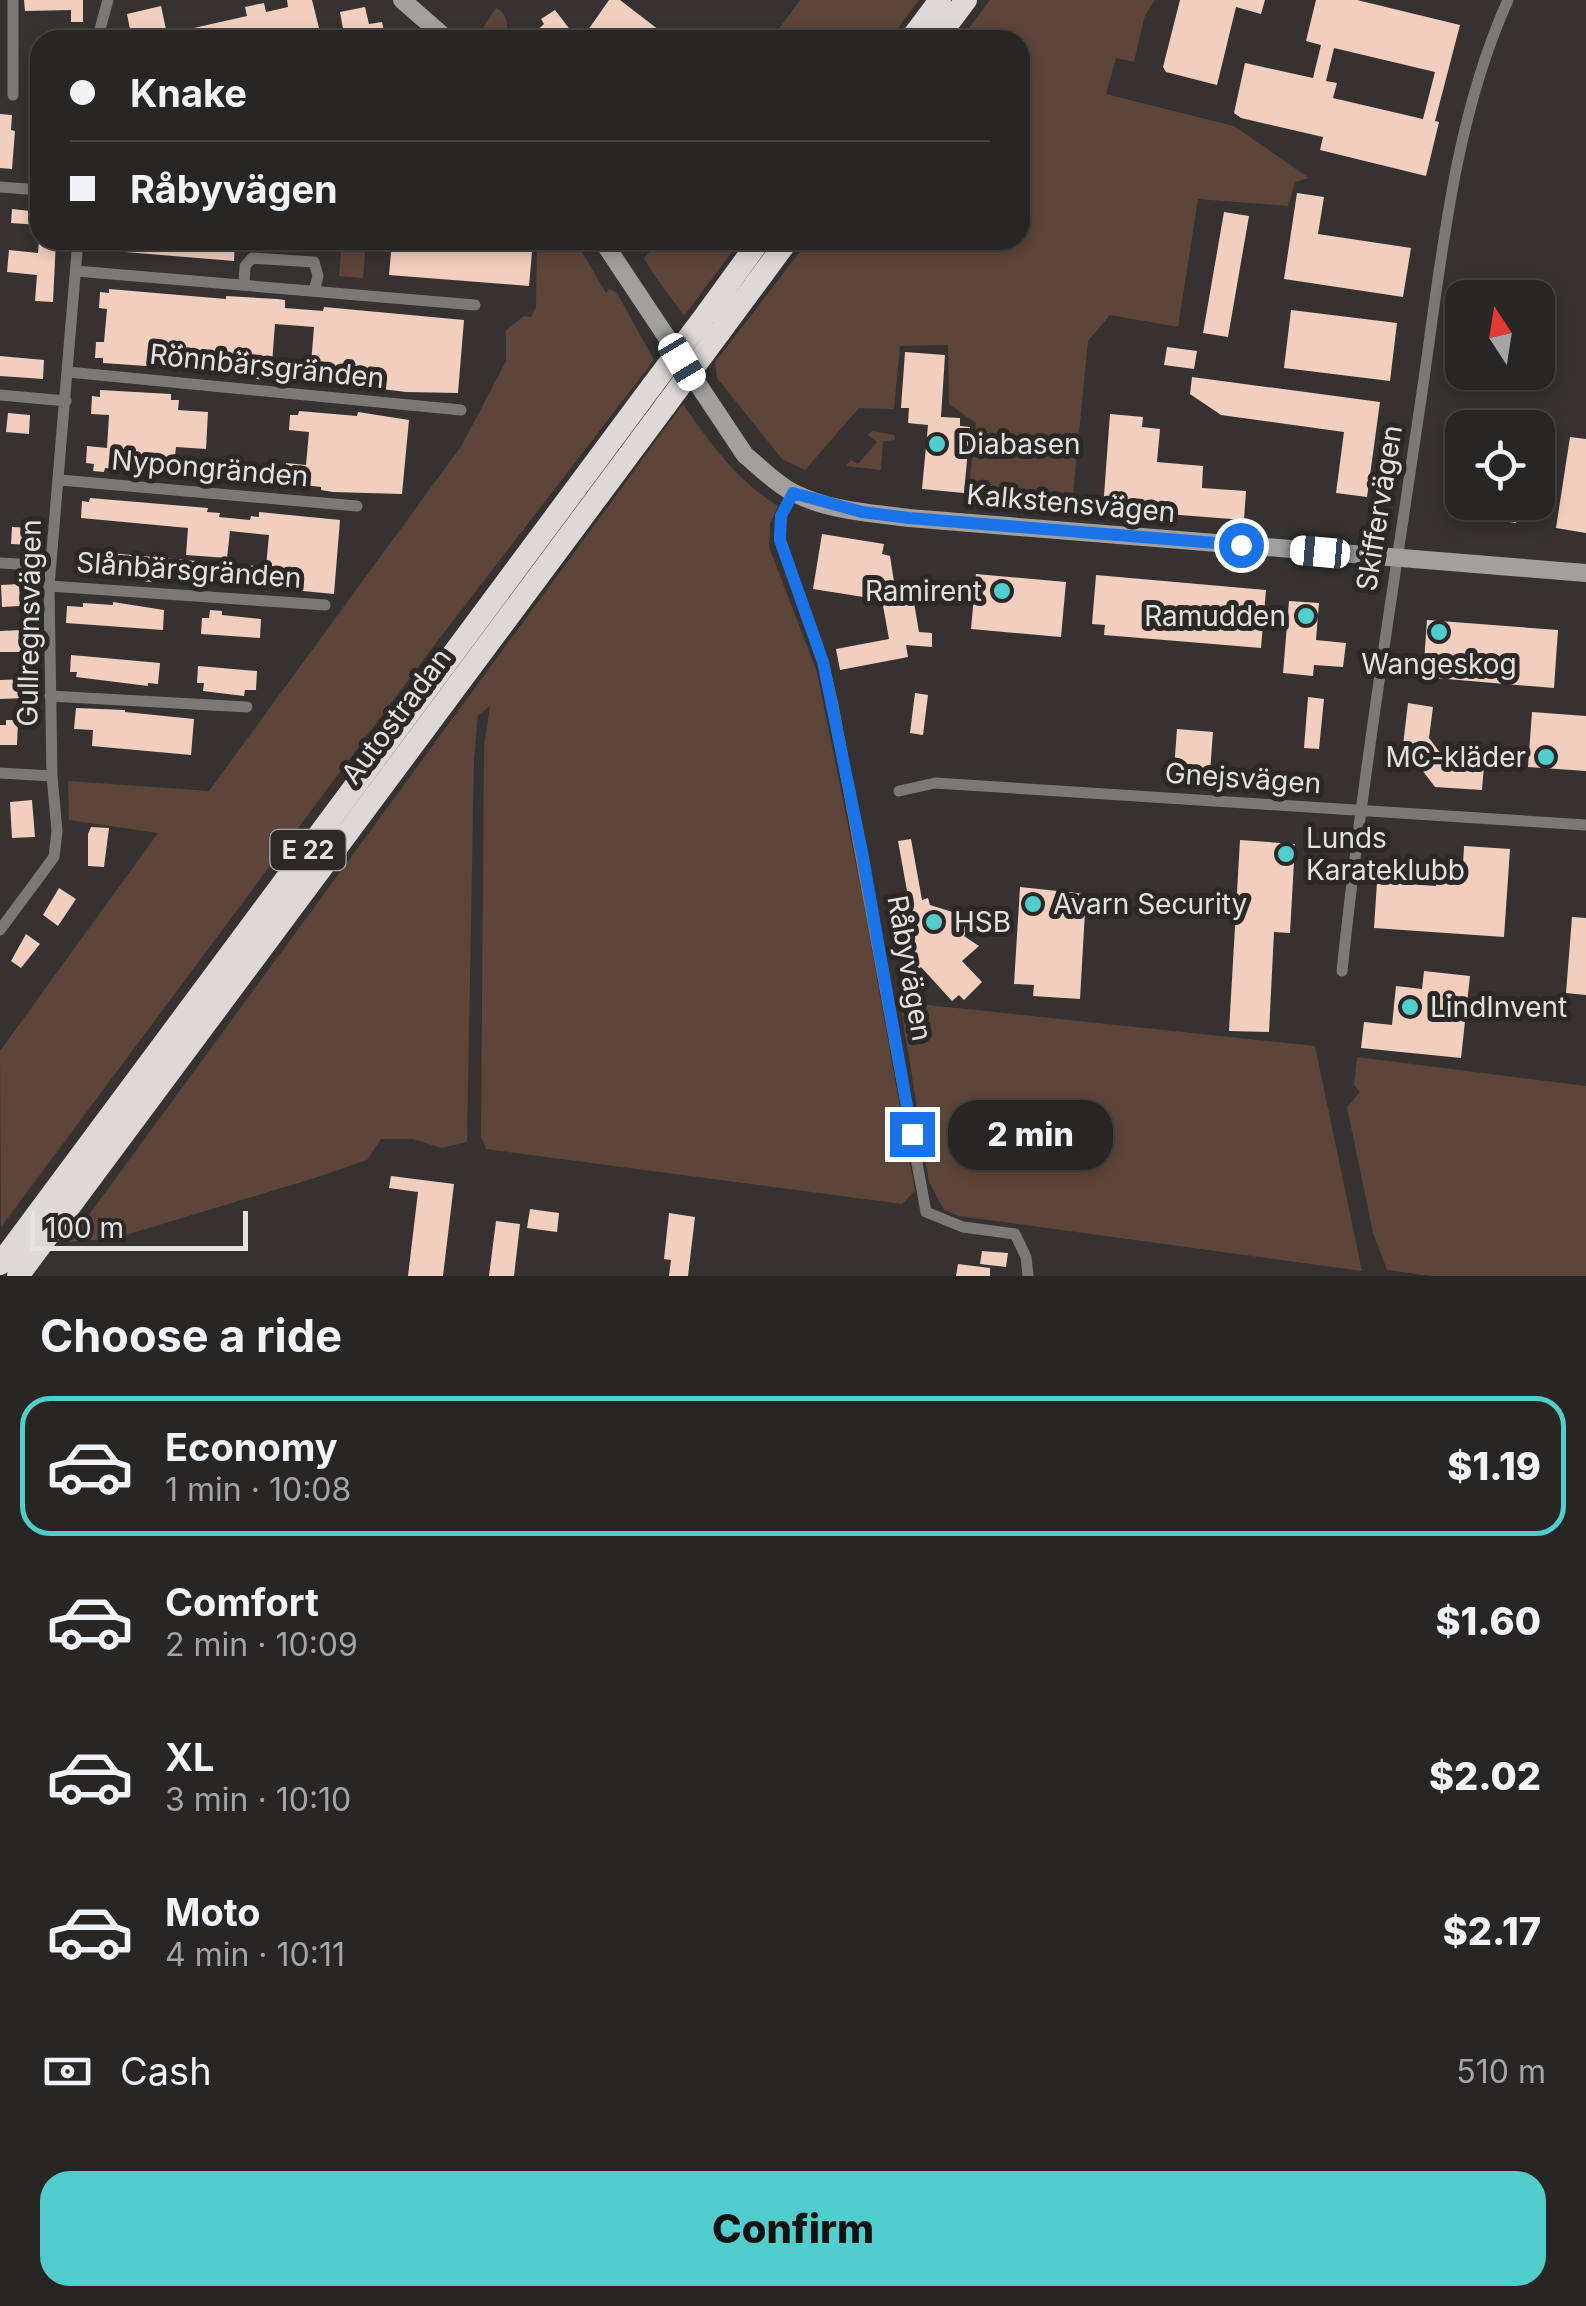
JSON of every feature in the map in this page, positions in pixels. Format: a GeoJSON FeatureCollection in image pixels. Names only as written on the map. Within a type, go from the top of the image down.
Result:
{"type":"FeatureCollection","features":[{"type":"Feature","properties":{"kind":"highway"},"geometry":{"type":"LineString","coordinates":[[918,30],[940,0]]}},
{"type":"Feature","properties":{"kind":"highway"},"geometry":{"type":"LineString","coordinates":[[944,30],[966,0]]}},
{"type":"Feature","properties":{"kind":"highway","name":"Autostradan"},"geometry":{"type":"LineString","coordinates":[[18,1276],[713,322],[754,250]]}},
{"type":"Feature","properties":{"kind":"highway","name":"Autostradan"},"geometry":{"type":"LineString","coordinates":[[713,322],[779,250]]}},
{"type":"Feature","properties":{"kind":"highway","name":"Autostradan"},"geometry":{"type":"LineString","coordinates":[[0,1264],[659,396]]}},
{"type":"Feature","properties":{"kind":"highway"},"geometry":{"type":"LineString","coordinates":[[32,1276],[84,1187]]}},
{"type":"Feature","properties":{"kind":"highway"},"geometry":{"type":"LineString","coordinates":[[0,1256],[27,1228]]}},
{"type":"Feature","properties":{"kind":"street"},"geometry":{"type":"LineString","coordinates":[[13,95],[14,0]]}},
{"type":"Feature","properties":{"kind":"street"},"geometry":{"type":"LineString","coordinates":[[100,30],[108,0]]}},
{"type":"Feature","properties":{"kind":"street"},"geometry":{"type":"LineString","coordinates":[[402,0],[436,30]]}},
{"type":"Feature","properties":{"kind":"street","name":"Skiffervägen"},"geometry":{"type":"LineString","coordinates":[[1342,971],[1360,811],[1442,252],[1473,92],[1508,0]]}},
{"type":"Feature","properties":{"kind":"street"},"geometry":{"type":"LineString","coordinates":[[0,187],[30,189]]}},
{"type":"Feature","properties":{"kind":"street","name":"Gullregnsvägen"},"geometry":{"type":"LineString","coordinates":[[0,930],[54,857],[57,831],[52,776],[49,586],[77,250]]}},
{"type":"Feature","properties":{"kind":"street"},"geometry":{"type":"LineString","coordinates":[[608,250],[727,433],[745,455],[793,493]]}},
{"type":"Feature","properties":{"kind":"street"},"geometry":{"type":"LineString","coordinates":[[244,285],[245,266],[252,258],[314,262],[318,276],[314,292]]}},
{"type":"Feature","properties":{"kind":"street"},"geometry":{"type":"LineString","coordinates":[[76,271],[476,305]]}},
{"type":"Feature","properties":{"kind":"street","name":"Rönnbärsgränden"},"geometry":{"type":"LineString","coordinates":[[68,372],[461,410]]}},
{"type":"Feature","properties":{"kind":"street"},"geometry":{"type":"LineString","coordinates":[[0,394],[66,400]]}},
{"type":"Feature","properties":{"kind":"street","name":"Nypongränden"},"geometry":{"type":"LineString","coordinates":[[60,480],[357,506]]}},
{"type":"Feature","properties":{"kind":"street","name":"Kalkstensvägen"},"geometry":{"type":"LineString","coordinates":[[793,493],[862,512],[909,518],[1586,573]]}},
{"type":"Feature","properties":{"kind":"street","name":"Råbyvägen"},"geometry":{"type":"LineString","coordinates":[[793,493],[781,516],[780,540],[823,662],[926,1212],[963,1227],[1015,1234],[1026,1256],[1028,1276]]}},
{"type":"Feature","properties":{"kind":"street"},"geometry":{"type":"LineString","coordinates":[[0,563],[50,566]]}},
{"type":"Feature","properties":{"kind":"street","name":"Slånbärsgränden"},"geometry":{"type":"LineString","coordinates":[[49,586],[325,605]]}},
{"type":"Feature","properties":{"kind":"street"},"geometry":{"type":"LineString","coordinates":[[50,696],[247,707]]}},
{"type":"Feature","properties":{"kind":"street"},"geometry":{"type":"LineString","coordinates":[[0,773],[52,776]]}},
{"type":"Feature","properties":{"kind":"street","name":"Gnejsvägen"},"geometry":{"type":"LineString","coordinates":[[898,792],[935,782],[1586,825]]}},
{"type":"Feature","properties":{"kind":"shaded area"},"geometry":{"type":"Polygon","coordinates":[[[800,0],[919,0],[896,30],[778,30],[800,0]]]}},
{"type":"Feature","properties":{"kind":"shaded area"},"geometry":{"type":"Polygon","coordinates":[[[990,0],[1155,0],[1145,15],[1134,62],[1116,58],[1106,94],[1234,126],[1309,178],[1295,182],[1288,206],[1198,199],[1178,327],[1110,315],[1088,341],[1071,515],[967,504],[976,423],[949,404],[948,345],[900,346],[894,409],[859,408],[805,470],[782,459],[717,378],[715,362],[801,250],[1030,250],[1030,30],[968,30],[990,0]]]}},
{"type":"Feature","properties":{"kind":"shaded area"},"geometry":{"type":"Polygon","coordinates":[[[496,8],[503,14],[507,30],[482,30],[496,8]]]}},
{"type":"Feature","properties":{"kind":"shaded area"},"geometry":{"type":"Polygon","coordinates":[[[341,250],[365,250],[363,278],[339,276],[341,250]]]}},
{"type":"Feature","properties":{"kind":"shaded area"},"geometry":{"type":"Polygon","coordinates":[[[537,250],[581,250],[606,293],[609,289],[617,293],[654,360],[439,639],[1,1227],[0,1051],[158,833],[69,820],[68,781],[209,791],[462,445],[506,361],[506,330],[524,316],[531,317],[536,307],[537,250]]]}},
{"type":"Feature","properties":{"kind":"shaded area"},"geometry":{"type":"Polygon","coordinates":[[[652,250],[734,250],[684,316],[644,258],[652,250]]]}},
{"type":"Feature","properties":{"kind":"shaded area"},"geometry":{"type":"Polygon","coordinates":[[[683,404],[737,473],[778,506],[770,524],[769,547],[817,672],[915,1191],[902,1204],[486,1149],[481,1136],[484,747],[490,706],[478,715],[474,759],[467,1142],[442,1148],[413,1139],[381,1139],[367,1160],[318,1177],[116,1238],[69,1242],[683,404]]]}},
{"type":"Feature","properties":{"kind":"shaded area"},"geometry":{"type":"Polygon","coordinates":[[[872,431],[894,435],[895,440],[883,441],[881,470],[846,466],[851,460],[858,464],[877,442],[868,435],[872,431]]]}},
{"type":"Feature","properties":{"kind":"shaded area"},"geometry":{"type":"Polygon","coordinates":[[[900,1002],[1315,1046],[1362,1271],[959,1216],[944,1210],[929,1182],[900,1002]]]}},
{"type":"Feature","properties":{"kind":"shaded area"},"geometry":{"type":"Polygon","coordinates":[[[1357,1057],[1586,1086],[1586,1276],[1431,1276],[1387,1270],[1373,1233],[1347,1107],[1360,1092],[1354,1085],[1357,1057]]]}},
{"type":"Feature","properties":{"kind":"building"},"geometry":{"type":"Polygon","coordinates":[[[24,0],[83,0],[83,22],[71,22],[71,10],[25,11],[24,0]]]}},
{"type":"Feature","properties":{"kind":"building"},"geometry":{"type":"Polygon","coordinates":[[[287,0],[312,0],[320,30],[185,30],[247,16],[245,7],[264,3],[266,12],[288,7],[287,0]]]}},
{"type":"Feature","properties":{"kind":"building"},"geometry":{"type":"Polygon","coordinates":[[[609,0],[620,0],[659,30],[588,30],[609,0]]]}},
{"type":"Feature","properties":{"kind":"building"},"geometry":{"type":"Polygon","coordinates":[[[1180,0],[1265,0],[1261,14],[1236,7],[1217,85],[1166,72],[1163,67],[1180,0]]]}},
{"type":"Feature","properties":{"kind":"building"},"geometry":{"type":"Polygon","coordinates":[[[1316,0],[1357,0],[1460,25],[1435,121],[1439,122],[1426,176],[1320,150],[1323,137],[1241,118],[1234,113],[1245,63],[1313,78],[1321,45],[1306,41],[1316,0]],[[1334,48],[1326,81],[1337,83],[1333,98],[1423,119],[1435,72],[1334,48]]]}},
{"type":"Feature","properties":{"kind":"building"},"geometry":{"type":"Polygon","coordinates":[[[161,6],[166,30],[130,30],[127,14],[161,6]]]}},
{"type":"Feature","properties":{"kind":"building"},"geometry":{"type":"Polygon","coordinates":[[[365,7],[369,24],[382,22],[384,30],[343,30],[340,12],[365,7]]]}},
{"type":"Feature","properties":{"kind":"building"},"geometry":{"type":"Polygon","coordinates":[[[555,10],[570,30],[537,30],[544,24],[541,19],[555,10]]]}},
{"type":"Feature","properties":{"kind":"building"},"geometry":{"type":"Polygon","coordinates":[[[0,114],[12,115],[12,169],[0,168],[0,114]]]}},
{"type":"Feature","properties":{"kind":"building"},"geometry":{"type":"Polygon","coordinates":[[[1297,193],[1324,197],[1318,234],[1411,248],[1403,297],[1284,279],[1297,193]]]}},
{"type":"Feature","properties":{"kind":"building"},"geometry":{"type":"Polygon","coordinates":[[[12,209],[30,211],[30,224],[11,223],[12,209]]]}},
{"type":"Feature","properties":{"kind":"building"},"geometry":{"type":"Polygon","coordinates":[[[1224,212],[1249,216],[1228,337],[1203,333],[1224,212]]]}},
{"type":"Feature","properties":{"kind":"building"},"geometry":{"type":"Polygon","coordinates":[[[9,250],[56,250],[53,302],[35,301],[37,275],[7,272],[9,250]]]}},
{"type":"Feature","properties":{"kind":"building"},"geometry":{"type":"Polygon","coordinates":[[[125,250],[235,250],[234,261],[125,250]]]}},
{"type":"Feature","properties":{"kind":"building"},"geometry":{"type":"Polygon","coordinates":[[[391,250],[532,252],[529,286],[389,275],[391,250]]]}},
{"type":"Feature","properties":{"kind":"building"},"geometry":{"type":"Polygon","coordinates":[[[109,289],[226,299],[277,299],[285,300],[285,308],[323,311],[324,307],[464,320],[458,393],[406,392],[317,381],[310,377],[314,327],[275,324],[271,377],[264,376],[264,380],[189,369],[103,363],[103,358],[95,358],[96,342],[104,342],[107,309],[99,308],[100,292],[109,293],[109,289]]]}},
{"type":"Feature","properties":{"kind":"building"},"geometry":{"type":"Polygon","coordinates":[[[1291,310],[1397,323],[1390,381],[1284,368],[1291,310]]]}},
{"type":"Feature","properties":{"kind":"building"},"geometry":{"type":"Polygon","coordinates":[[[1167,347],[1197,351],[1194,369],[1164,365],[1167,347]]]}},
{"type":"Feature","properties":{"kind":"building"},"geometry":{"type":"Polygon","coordinates":[[[905,352],[945,355],[941,417],[960,418],[960,426],[970,427],[964,493],[922,489],[928,425],[908,423],[909,408],[901,408],[905,352]]]}},
{"type":"Feature","properties":{"kind":"building"},"geometry":{"type":"Polygon","coordinates":[[[0,356],[44,360],[43,379],[0,376],[0,356]]]}},
{"type":"Feature","properties":{"kind":"building"},"geometry":{"type":"Polygon","coordinates":[[[1192,377],[1380,402],[1367,497],[1336,493],[1344,432],[1221,415],[1190,394],[1192,377]]]}},
{"type":"Feature","properties":{"kind":"building"},"geometry":{"type":"Polygon","coordinates":[[[100,390],[171,394],[171,400],[179,400],[178,410],[208,412],[206,449],[176,447],[173,474],[163,476],[105,468],[104,472],[93,471],[94,464],[86,463],[87,446],[107,448],[109,415],[91,414],[92,396],[100,397],[100,390]]]}},
{"type":"Feature","properties":{"kind":"building"},"geometry":{"type":"Polygon","coordinates":[[[299,411],[357,416],[358,412],[409,420],[402,494],[333,492],[284,483],[286,463],[306,465],[309,432],[289,430],[290,415],[298,415],[299,411]]]}},
{"type":"Feature","properties":{"kind":"building"},"geometry":{"type":"Polygon","coordinates":[[[8,413],[30,415],[29,434],[6,432],[8,413]]]}},
{"type":"Feature","properties":{"kind":"building"},"geometry":{"type":"Polygon","coordinates":[[[1110,414],[1143,417],[1142,427],[1160,429],[1157,462],[1203,466],[1202,488],[1246,491],[1244,520],[1103,509],[1110,414]]]}},
{"type":"Feature","properties":{"kind":"building"},"geometry":{"type":"Polygon","coordinates":[[[1570,437],[1586,439],[1586,533],[1556,528],[1570,437]]]}},
{"type":"Feature","properties":{"kind":"building"},"geometry":{"type":"Polygon","coordinates":[[[90,498],[208,508],[207,512],[220,513],[219,517],[250,520],[251,516],[259,517],[259,512],[340,520],[334,594],[252,586],[252,582],[245,581],[246,565],[266,567],[269,535],[230,531],[227,558],[186,555],[188,528],[81,518],[82,501],[89,502],[90,498]]]}},
{"type":"Feature","properties":{"kind":"building"},"geometry":{"type":"Polygon","coordinates":[[[12,527],[33,528],[32,545],[11,544],[12,527]]]}},
{"type":"Feature","properties":{"kind":"building"},"geometry":{"type":"Polygon","coordinates":[[[822,534],[884,544],[882,554],[890,556],[895,588],[911,585],[919,632],[932,633],[932,647],[906,645],[908,657],[840,670],[836,649],[889,639],[882,600],[813,589],[822,534]]]}},
{"type":"Feature","properties":{"kind":"building"},"geometry":{"type":"Polygon","coordinates":[[[78,550],[196,561],[194,581],[155,578],[154,582],[127,580],[128,576],[82,575],[76,571],[78,550]]]}},
{"type":"Feature","properties":{"kind":"building"},"geometry":{"type":"Polygon","coordinates":[[[976,574],[1066,582],[1061,637],[971,629],[976,574]]]}},
{"type":"Feature","properties":{"kind":"building"},"geometry":{"type":"Polygon","coordinates":[[[1096,575],[1266,590],[1261,648],[1104,635],[1105,625],[1092,624],[1096,575]]]}},
{"type":"Feature","properties":{"kind":"building"},"geometry":{"type":"Polygon","coordinates":[[[19,584],[20,606],[2,607],[1,585],[19,584]]]}},
{"type":"Feature","properties":{"kind":"building"},"geometry":{"type":"Polygon","coordinates":[[[1289,601],[1319,603],[1316,640],[1346,643],[1343,667],[1314,665],[1313,676],[1283,673],[1289,601]]]}},
{"type":"Feature","properties":{"kind":"building"},"geometry":{"type":"Polygon","coordinates":[[[113,602],[164,610],[163,630],[66,623],[67,606],[113,602]]]}},
{"type":"Feature","properties":{"kind":"building"},"geometry":{"type":"Polygon","coordinates":[[[210,610],[261,619],[260,638],[201,634],[202,618],[209,618],[210,610]]]}},
{"type":"Feature","properties":{"kind":"building"},"geometry":{"type":"Polygon","coordinates":[[[1427,620],[1558,630],[1554,688],[1423,677],[1427,620]]]}},
{"type":"Feature","properties":{"kind":"building"},"geometry":{"type":"Polygon","coordinates":[[[23,630],[24,652],[0,652],[0,631],[23,630]]]}},
{"type":"Feature","properties":{"kind":"building"},"geometry":{"type":"Polygon","coordinates":[[[71,655],[160,663],[158,684],[76,677],[77,672],[70,672],[71,655]]]}},
{"type":"Feature","properties":{"kind":"building"},"geometry":{"type":"Polygon","coordinates":[[[198,666],[257,671],[256,690],[245,690],[244,696],[203,691],[204,683],[197,683],[198,666]]]}},
{"type":"Feature","properties":{"kind":"building"},"geometry":{"type":"Polygon","coordinates":[[[26,679],[26,698],[0,699],[0,680],[26,679]]]}},
{"type":"Feature","properties":{"kind":"building"},"geometry":{"type":"Polygon","coordinates":[[[915,693],[928,695],[923,735],[910,733],[915,693]]]}},
{"type":"Feature","properties":{"kind":"building"},"geometry":{"type":"Polygon","coordinates":[[[1308,697],[1324,699],[1319,749],[1304,748],[1308,697]]]}},
{"type":"Feature","properties":{"kind":"building"},"geometry":{"type":"Polygon","coordinates":[[[1408,703],[1433,707],[1429,738],[1447,762],[1484,765],[1482,790],[1435,787],[1403,745],[1408,703]]]}},
{"type":"Feature","properties":{"kind":"building"},"geometry":{"type":"Polygon","coordinates":[[[76,708],[194,719],[191,755],[92,746],[93,730],[74,729],[76,708]]]}},
{"type":"Feature","properties":{"kind":"building"},"geometry":{"type":"Polygon","coordinates":[[[1532,712],[1586,716],[1586,771],[1528,767],[1532,712]]]}},
{"type":"Feature","properties":{"kind":"building"},"geometry":{"type":"Polygon","coordinates":[[[6,720],[18,720],[17,745],[0,745],[0,725],[6,725],[6,720]]]}},
{"type":"Feature","properties":{"kind":"building"},"geometry":{"type":"Polygon","coordinates":[[[1177,729],[1213,732],[1210,772],[1174,769],[1177,729]]]}},
{"type":"Feature","properties":{"kind":"building"},"geometry":{"type":"Polygon","coordinates":[[[32,800],[35,837],[12,838],[10,802],[32,800]]]}},
{"type":"Feature","properties":{"kind":"building"},"geometry":{"type":"Polygon","coordinates":[[[91,827],[109,828],[104,867],[88,866],[91,827]]]}},
{"type":"Feature","properties":{"kind":"building"},"geometry":{"type":"Polygon","coordinates":[[[911,839],[922,900],[928,898],[930,905],[975,919],[964,936],[979,946],[962,961],[982,982],[964,1000],[959,995],[952,1001],[906,956],[902,947],[897,911],[904,910],[903,903],[909,902],[898,841],[911,839]]]}},
{"type":"Feature","properties":{"kind":"building"},"geometry":{"type":"Polygon","coordinates":[[[1240,840],[1295,844],[1290,933],[1274,932],[1269,1032],[1229,1031],[1240,840]]]}},
{"type":"Feature","properties":{"kind":"building"},"geometry":{"type":"Polygon","coordinates":[[[1464,846],[1510,849],[1504,937],[1374,928],[1377,882],[1436,886],[1436,881],[1462,883],[1464,846]]]}},
{"type":"Feature","properties":{"kind":"building"},"geometry":{"type":"Polygon","coordinates":[[[1020,887],[1086,894],[1080,999],[1033,996],[1034,985],[1014,984],[1020,887]]]}},
{"type":"Feature","properties":{"kind":"building"},"geometry":{"type":"Polygon","coordinates":[[[59,888],[76,899],[58,926],[43,915],[59,888]]]}},
{"type":"Feature","properties":{"kind":"building"},"geometry":{"type":"Polygon","coordinates":[[[1572,917],[1586,918],[1586,995],[1566,993],[1572,917]]]}},
{"type":"Feature","properties":{"kind":"building"},"geometry":{"type":"Polygon","coordinates":[[[26,934],[40,944],[21,968],[11,961],[26,934]]]}},
{"type":"Feature","properties":{"kind":"building"},"geometry":{"type":"Polygon","coordinates":[[[1424,971],[1470,976],[1461,1058],[1361,1048],[1364,1022],[1392,1025],[1396,986],[1422,989],[1424,971]]]}},
{"type":"Feature","properties":{"kind":"building"},"geometry":{"type":"Polygon","coordinates":[[[391,1176],[454,1184],[443,1276],[408,1276],[418,1192],[389,1188],[391,1176]]]}},
{"type":"Feature","properties":{"kind":"building"},"geometry":{"type":"Polygon","coordinates":[[[530,1209],[559,1213],[557,1232],[527,1228],[530,1209]]]}},
{"type":"Feature","properties":{"kind":"building"},"geometry":{"type":"Polygon","coordinates":[[[669,1213],[695,1217],[688,1276],[669,1276],[671,1260],[664,1259],[669,1213]]]}},
{"type":"Feature","properties":{"kind":"building"},"geometry":{"type":"Polygon","coordinates":[[[496,1221],[520,1224],[514,1276],[489,1276],[496,1221]]]}},
{"type":"Feature","properties":{"kind":"building"},"geometry":{"type":"Polygon","coordinates":[[[982,1251],[1008,1253],[1006,1267],[980,1264],[982,1251]]]}},
{"type":"Feature","properties":{"kind":"building"},"geometry":{"type":"Polygon","coordinates":[[[958,1264],[990,1268],[990,1276],[956,1276],[958,1264]]]}},
{"type":"Feature","properties":{"kind":"place","name":"Diabasen"},"geometry":{"type":"Point","coordinates":[937,444]}},
{"type":"Feature","properties":{"kind":"place","name":"Ramirent"},"geometry":{"type":"Point","coordinates":[1002,591]}},
{"type":"Feature","properties":{"kind":"place","name":"Ramudden"},"geometry":{"type":"Point","coordinates":[1306,616]}},
{"type":"Feature","properties":{"kind":"place","name":"Wangeskog"},"geometry":{"type":"Point","coordinates":[1439,632]}},
{"type":"Feature","properties":{"kind":"place","name":"MC-kläder"},"geometry":{"type":"Point","coordinates":[1546,757]}},
{"type":"Feature","properties":{"kind":"place","name":"Lunds Karateklubb"},"geometry":{"type":"Point","coordinates":[1286,854]}},
{"type":"Feature","properties":{"kind":"place","name":"Avarn Security"},"geometry":{"type":"Point","coordinates":[1033,904]}},
{"type":"Feature","properties":{"kind":"place","name":"HSB"},"geometry":{"type":"Point","coordinates":[934,922]}},
{"type":"Feature","properties":{"kind":"place","name":"LindInvent"},"geometry":{"type":"Point","coordinates":[1410,1007]}},
{"type":"Feature","properties":{"kind":"route"},"geometry":{"type":"LineString","coordinates":[[912,1134],[862,852],[823,662],[780,540],[781,516],[793,493],[820,503],[909,518],[1241,545]]}}]}
